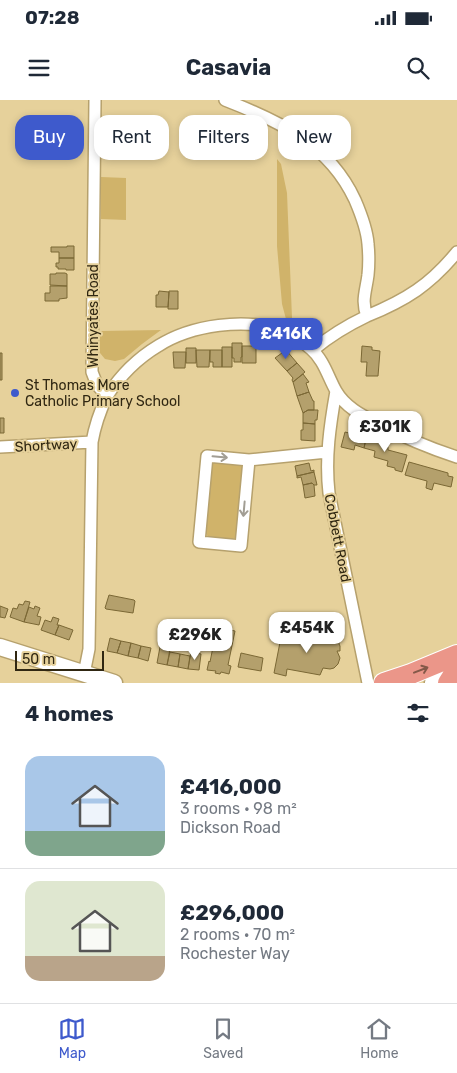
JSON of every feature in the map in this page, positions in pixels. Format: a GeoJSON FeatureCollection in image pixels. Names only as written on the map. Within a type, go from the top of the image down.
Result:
{"type":"FeatureCollection","features":[{"type":"Feature","properties":{"kind":"highway"},"geometry":{"type":"LineString","coordinates":[[384,683],[457,655]]}},
{"type":"Feature","properties":{"kind":"street","name":"Whinyates Road"},"geometry":{"type":"LineString","coordinates":[[95,100],[92,372],[98,385],[107,396]]}},
{"type":"Feature","properties":{"kind":"street"},"geometry":{"type":"LineString","coordinates":[[225,100],[274,121],[299,135],[328,160],[341,176],[359,210],[368,241],[368,275],[364,296],[364,308],[367,316]]}},
{"type":"Feature","properties":{"kind":"street"},"geometry":{"type":"LineString","coordinates":[[313,350],[343,328],[394,305],[414,293],[447,264],[457,252]]}},
{"type":"Feature","properties":{"kind":"street"},"geometry":{"type":"LineString","coordinates":[[84,674],[89,649],[92,442],[94,426],[107,396],[121,377],[158,346],[182,334],[210,327],[237,324],[257,325],[282,331],[298,339],[313,350],[327,370],[336,391],[344,402],[354,410],[391,431],[457,457]]}},
{"type":"Feature","properties":{"kind":"street","name":"Cobbett Road"},"geometry":{"type":"LineString","coordinates":[[336,391],[327,452],[329,492],[368,683]]}},
{"type":"Feature","properties":{"kind":"street","name":"Shortway"},"geometry":{"type":"LineString","coordinates":[[0,447],[92,442]]}},
{"type":"Feature","properties":{"kind":"street"},"geometry":{"type":"LineString","coordinates":[[249,460],[240,546],[199,542],[207,456],[249,460],[327,452]]}},
{"type":"Feature","properties":{"kind":"street"},"geometry":{"type":"LineString","coordinates":[[0,647],[114,683]]}},
{"type":"Feature","properties":{"kind":"street"},"geometry":{"type":"LineString","coordinates":[[433,683],[453,678]]}},
{"type":"Feature","properties":{"kind":"shaded area"},"geometry":{"type":"Polygon","coordinates":[[[277,159],[281,164],[287,193],[292,318],[286,319],[282,304],[277,246],[277,159]]]}},
{"type":"Feature","properties":{"kind":"shaded area"},"geometry":{"type":"Polygon","coordinates":[[[101,177],[126,178],[126,220],[101,219],[101,177]]]}},
{"type":"Feature","properties":{"kind":"shaded area"},"geometry":{"type":"Polygon","coordinates":[[[161,330],[124,359],[115,361],[105,359],[100,353],[100,331],[161,330]]]}},
{"type":"Feature","properties":{"kind":"shaded area"},"geometry":{"type":"Polygon","coordinates":[[[215,461],[241,464],[244,468],[237,537],[228,540],[217,541],[211,539],[205,532],[211,465],[215,461]]]}},
{"type":"Feature","properties":{"kind":"building"},"geometry":{"type":"Polygon","coordinates":[[[74,246],[74,258],[59,258],[59,252],[51,252],[51,247],[74,246]]]}},
{"type":"Feature","properties":{"kind":"building"},"geometry":{"type":"Polygon","coordinates":[[[59,258],[74,258],[74,270],[58,269],[56,263],[59,263],[59,258]]]}},
{"type":"Feature","properties":{"kind":"building"},"geometry":{"type":"Polygon","coordinates":[[[50,274],[67,274],[67,286],[50,285],[50,274]]]}},
{"type":"Feature","properties":{"kind":"building"},"geometry":{"type":"Polygon","coordinates":[[[50,286],[67,286],[67,298],[59,299],[59,301],[45,301],[45,293],[50,293],[50,286]]]}},
{"type":"Feature","properties":{"kind":"building"},"geometry":{"type":"Polygon","coordinates":[[[159,291],[169,292],[168,307],[156,307],[156,295],[158,295],[159,291]]]}},
{"type":"Feature","properties":{"kind":"building"},"geometry":{"type":"Polygon","coordinates":[[[169,291],[178,291],[178,309],[168,309],[169,291]]]}},
{"type":"Feature","properties":{"kind":"building"},"geometry":{"type":"Polygon","coordinates":[[[232,343],[242,343],[241,362],[234,362],[234,358],[232,358],[232,343]]]}},
{"type":"Feature","properties":{"kind":"building"},"geometry":{"type":"Polygon","coordinates":[[[242,346],[256,346],[256,363],[242,363],[242,346]]]}},
{"type":"Feature","properties":{"kind":"building"},"geometry":{"type":"Polygon","coordinates":[[[362,346],[372,347],[372,350],[380,351],[378,376],[366,376],[367,362],[361,362],[362,346]]]}},
{"type":"Feature","properties":{"kind":"building"},"geometry":{"type":"Polygon","coordinates":[[[222,347],[232,347],[232,367],[222,367],[222,347]]]}},
{"type":"Feature","properties":{"kind":"building"},"geometry":{"type":"Polygon","coordinates":[[[186,348],[196,348],[196,363],[186,363],[186,348]]]}},
{"type":"Feature","properties":{"kind":"building"},"geometry":{"type":"Polygon","coordinates":[[[196,350],[210,350],[209,367],[197,367],[196,350]]]}},
{"type":"Feature","properties":{"kind":"building"},"geometry":{"type":"Polygon","coordinates":[[[210,350],[222,350],[222,367],[213,367],[213,362],[210,362],[210,350]]]}},
{"type":"Feature","properties":{"kind":"building"},"geometry":{"type":"Polygon","coordinates":[[[286,350],[297,363],[287,371],[275,358],[286,350]]]}},
{"type":"Feature","properties":{"kind":"building"},"geometry":{"type":"Polygon","coordinates":[[[173,352],[186,352],[185,368],[174,368],[173,352]]]}},
{"type":"Feature","properties":{"kind":"building"},"geometry":{"type":"Polygon","coordinates":[[[0,353],[2,353],[2,380],[0,380],[0,353]]]}},
{"type":"Feature","properties":{"kind":"building"},"geometry":{"type":"Polygon","coordinates":[[[297,363],[305,372],[293,382],[293,378],[287,371],[297,363]]]}},
{"type":"Feature","properties":{"kind":"building"},"geometry":{"type":"Polygon","coordinates":[[[303,374],[309,382],[306,383],[309,392],[297,396],[293,382],[303,374]]]}},
{"type":"Feature","properties":{"kind":"building"},"geometry":{"type":"Polygon","coordinates":[[[309,392],[314,401],[314,410],[308,410],[303,413],[297,396],[309,392]]]}},
{"type":"Feature","properties":{"kind":"building"},"geometry":{"type":"Polygon","coordinates":[[[308,410],[318,410],[315,424],[303,423],[303,413],[308,410]]]}},
{"type":"Feature","properties":{"kind":"building"},"geometry":{"type":"Polygon","coordinates":[[[0,418],[4,418],[4,433],[0,433],[0,418]]]}},
{"type":"Feature","properties":{"kind":"building"},"geometry":{"type":"Polygon","coordinates":[[[303,423],[315,424],[315,441],[301,440],[303,423]]]}},
{"type":"Feature","properties":{"kind":"building"},"geometry":{"type":"Polygon","coordinates":[[[345,432],[357,435],[358,432],[367,434],[364,448],[355,445],[354,450],[341,447],[345,432]]]}},
{"type":"Feature","properties":{"kind":"building"},"geometry":{"type":"Polygon","coordinates":[[[367,434],[384,439],[382,445],[388,447],[388,450],[407,455],[402,472],[387,466],[388,461],[374,457],[375,451],[364,448],[367,434]]]}},
{"type":"Feature","properties":{"kind":"building"},"geometry":{"type":"Polygon","coordinates":[[[409,462],[448,473],[448,476],[453,477],[451,487],[434,483],[432,490],[426,488],[427,481],[405,475],[409,462]]]}},
{"type":"Feature","properties":{"kind":"building"},"geometry":{"type":"Polygon","coordinates":[[[309,463],[311,471],[314,470],[314,472],[297,476],[295,466],[309,463]]]}},
{"type":"Feature","properties":{"kind":"building"},"geometry":{"type":"Polygon","coordinates":[[[314,472],[317,485],[312,483],[303,485],[301,477],[297,478],[297,476],[314,472]]]}},
{"type":"Feature","properties":{"kind":"building"},"geometry":{"type":"Polygon","coordinates":[[[312,483],[315,496],[305,498],[303,485],[312,483]]]}},
{"type":"Feature","properties":{"kind":"building"},"geometry":{"type":"Polygon","coordinates":[[[109,595],[134,600],[133,613],[106,609],[109,595]]]}},
{"type":"Feature","properties":{"kind":"building"},"geometry":{"type":"Polygon","coordinates":[[[25,601],[30,602],[24,622],[10,617],[13,608],[17,609],[19,604],[23,605],[25,601]]]}},
{"type":"Feature","properties":{"kind":"building"},"geometry":{"type":"Polygon","coordinates":[[[0,606],[8,609],[5,618],[0,617],[0,606]]]}},
{"type":"Feature","properties":{"kind":"building"},"geometry":{"type":"Polygon","coordinates":[[[35,606],[40,608],[37,616],[41,617],[39,625],[24,622],[29,607],[34,609],[35,606]]]}},
{"type":"Feature","properties":{"kind":"building"},"geometry":{"type":"Polygon","coordinates":[[[53,617],[59,619],[55,635],[41,630],[45,620],[51,622],[53,617]]]}},
{"type":"Feature","properties":{"kind":"building"},"geometry":{"type":"Polygon","coordinates":[[[59,625],[73,630],[69,640],[55,635],[59,625]]]}},
{"type":"Feature","properties":{"kind":"building"},"geometry":{"type":"Polygon","coordinates":[[[217,627],[235,631],[228,665],[231,666],[229,674],[221,672],[220,674],[215,673],[216,671],[207,670],[217,627]]]}},
{"type":"Feature","properties":{"kind":"building"},"geometry":{"type":"Polygon","coordinates":[[[282,632],[322,640],[323,636],[340,639],[340,651],[337,651],[340,658],[338,664],[334,668],[323,668],[320,675],[287,669],[286,676],[274,673],[282,632]]]}},
{"type":"Feature","properties":{"kind":"building"},"geometry":{"type":"Polygon","coordinates":[[[110,638],[121,641],[117,653],[107,651],[110,638]]]}},
{"type":"Feature","properties":{"kind":"building"},"geometry":{"type":"Polygon","coordinates":[[[121,641],[131,643],[128,656],[117,653],[121,641]]]}},
{"type":"Feature","properties":{"kind":"building"},"geometry":{"type":"Polygon","coordinates":[[[131,643],[141,646],[138,658],[128,656],[131,643]]]}},
{"type":"Feature","properties":{"kind":"building"},"geometry":{"type":"Polygon","coordinates":[[[141,646],[151,648],[148,661],[138,658],[141,646]]]}},
{"type":"Feature","properties":{"kind":"building"},"geometry":{"type":"Polygon","coordinates":[[[160,647],[170,649],[167,665],[157,663],[160,647]]]}},
{"type":"Feature","properties":{"kind":"building"},"geometry":{"type":"Polygon","coordinates":[[[170,652],[180,654],[178,667],[167,665],[170,652]]]}},
{"type":"Feature","properties":{"kind":"building"},"geometry":{"type":"Polygon","coordinates":[[[191,652],[201,654],[199,670],[188,669],[191,652]]]}},
{"type":"Feature","properties":{"kind":"building"},"geometry":{"type":"Polygon","coordinates":[[[241,653],[263,658],[261,671],[238,667],[241,653]]]}},
{"type":"Feature","properties":{"kind":"building"},"geometry":{"type":"Polygon","coordinates":[[[180,654],[190,656],[188,669],[178,667],[180,654]]]}},
{"type":"Feature","properties":{"kind":"place","name":"St Thomas More Catholic Primary School"},"geometry":{"type":"Point","coordinates":[15,393]}}]}
